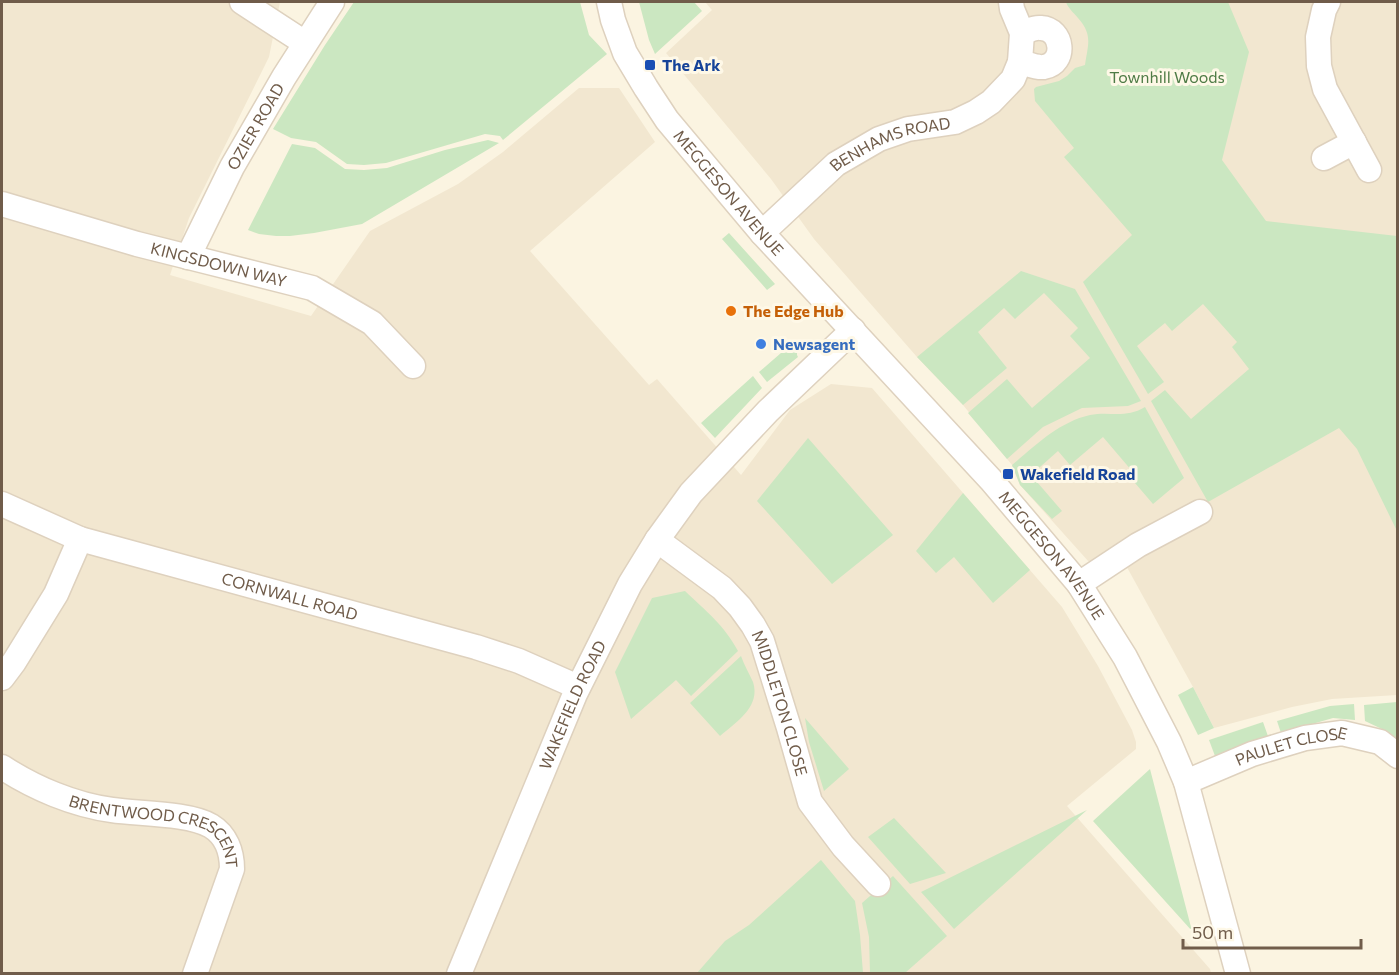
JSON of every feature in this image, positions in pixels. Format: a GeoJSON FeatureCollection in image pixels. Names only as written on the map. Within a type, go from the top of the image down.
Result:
{"type":"FeatureCollection","features":[{"type":"Feature","properties":{"kind":"street"},"geometry":{"type":"LineString","coordinates":[[242,2],[305,43]]}},
{"type":"Feature","properties":{"kind":"street","name":"OZIER ROAD"},"geometry":{"type":"LineString","coordinates":[[188,257],[232,167],[284,77],[332,2]]}},
{"type":"Feature","properties":{"kind":"street","name":"MEGGESON AVENUE"},"geometry":{"type":"LineString","coordinates":[[609,2],[625,53],[668,120],[762,233],[991,480],[1079,584],[1125,657],[1169,742],[1186,782],[1238,974]]}},
{"type":"Feature","properties":{"kind":"street","name":"BENHAMS ROAD"},"geometry":{"type":"LineString","coordinates":[[762,233],[836,164],[879,139],[908,129],[955,122],[991,102],[1013,79],[1020,62],[1022,33],[1011,2]]}},
{"type":"Feature","properties":{"kind":"street"},"geometry":{"type":"LineString","coordinates":[[1328,2],[1318,37],[1319,66],[1325,88],[1369,170]]}},
{"type":"Feature","properties":{"kind":"street"},"geometry":{"type":"LineString","coordinates":[[1020,62],[1034,66],[1047,66],[1057,58],[1060,52],[1058,39],[1049,30],[1036,28],[1022,33]]}},
{"type":"Feature","properties":{"kind":"street"},"geometry":{"type":"LineString","coordinates":[[1324,158],[1354,142]]}},
{"type":"Feature","properties":{"kind":"street","name":"KINGSDOWN WAY"},"geometry":{"type":"LineString","coordinates":[[2,204],[137,244],[312,288],[372,323],[413,366]]}},
{"type":"Feature","properties":{"kind":"street","name":"WAKEFIELD ROAD"},"geometry":{"type":"LineString","coordinates":[[459,974],[578,687],[630,584],[657,540],[691,493],[768,411],[853,330]]}},
{"type":"Feature","properties":{"kind":"street","name":"CORNWALL ROAD"},"geometry":{"type":"LineString","coordinates":[[2,504],[80,539],[476,647],[519,661],[578,687]]}},
{"type":"Feature","properties":{"kind":"street"},"geometry":{"type":"LineString","coordinates":[[1079,584],[1138,545],[1200,512]]}},
{"type":"Feature","properties":{"kind":"street"},"geometry":{"type":"LineString","coordinates":[[2,678],[56,594],[80,539]]}},
{"type":"Feature","properties":{"kind":"street","name":"MIDDLETON CLOSE"},"geometry":{"type":"LineString","coordinates":[[657,540],[722,588],[753,625],[762,641],[810,802],[843,846],[878,884]]}},
{"type":"Feature","properties":{"kind":"street","name":"PAULET CLOSE"},"geometry":{"type":"LineString","coordinates":[[1186,782],[1252,754],[1305,738],[1342,733],[1380,742],[1398,756]]}},
{"type":"Feature","properties":{"kind":"street","name":"BRENTWOOD CRESCENT"},"geometry":{"type":"LineString","coordinates":[[2,767],[34,785],[73,801],[110,810],[183,817],[201,821],[213,827],[223,837],[229,847],[232,869],[195,974]]}},
{"type":"Feature","properties":{"kind":"shaded area"},"geometry":{"type":"Polygon","coordinates":[[[2,2],[280,2],[269,57],[189,218],[170,275],[311,316],[370,231],[458,184],[503,152],[579,88],[619,88],[655,142],[530,251],[649,385],[657,379],[741,475],[790,410],[831,384],[872,388],[1062,607],[1098,666],[1132,730],[1136,749],[1067,806],[1210,969],[1211,973],[2,974],[2,2]]]}},
{"type":"Feature","properties":{"kind":"shaded area"},"geometry":{"type":"Polygon","coordinates":[[[705,2],[1397,2],[1397,695],[1332,699],[1214,728],[1118,551],[1089,562],[1020,485],[1012,465],[963,405],[917,357],[814,239],[771,179],[666,53],[712,10],[705,2]]]}},
{"type":"Feature","properties":{"kind":"green space"},"geometry":{"type":"Polygon","coordinates":[[[354,2],[580,2],[589,35],[607,54],[503,140],[500,136],[485,134],[386,163],[347,164],[316,142],[291,138],[273,129],[354,2]]]}},
{"type":"Feature","properties":{"kind":"green space"},"geometry":{"type":"Polygon","coordinates":[[[639,2],[694,2],[702,11],[655,54],[639,2]]]}},
{"type":"Feature","properties":{"kind":"green space","name":"Townhill Woods"},"geometry":{"type":"Polygon","coordinates":[[[1066,2],[1228,2],[1249,52],[1222,160],[1266,221],[1397,236],[1397,531],[1357,449],[1339,428],[1208,502],[1151,401],[1165,390],[1191,419],[1249,369],[1232,347],[1237,342],[1203,304],[1172,331],[1165,323],[1137,346],[1164,382],[1148,394],[1083,282],[1132,235],[1064,157],[1074,148],[1035,101],[1034,89],[1036,87],[1059,81],[1075,68],[1085,65],[1088,35],[1083,24],[1066,2]]]}},
{"type":"Feature","properties":{"kind":"green space"},"geometry":{"type":"Polygon","coordinates":[[[488,140],[499,143],[362,224],[290,236],[259,234],[248,230],[292,144],[315,148],[345,169],[364,170],[387,168],[445,150],[488,140]]]}},
{"type":"Feature","properties":{"kind":"green space"},"geometry":{"type":"Polygon","coordinates":[[[729,233],[775,284],[767,290],[722,239],[729,233]]]}},
{"type":"Feature","properties":{"kind":"green space"},"geometry":{"type":"Polygon","coordinates":[[[1021,271],[1075,289],[1141,401],[1128,406],[1082,408],[1043,427],[1007,459],[968,413],[1007,379],[1032,408],[1090,358],[1070,336],[1078,328],[1044,293],[1015,319],[1004,308],[978,332],[1007,368],[963,405],[917,357],[1021,271]]]}},
{"type":"Feature","properties":{"kind":"green space"},"geometry":{"type":"Polygon","coordinates":[[[789,346],[798,357],[767,382],[759,372],[789,346]]]}},
{"type":"Feature","properties":{"kind":"green space"},"geometry":{"type":"Polygon","coordinates":[[[753,376],[762,388],[715,438],[701,423],[753,376]]]}},
{"type":"Feature","properties":{"kind":"green space"},"geometry":{"type":"Polygon","coordinates":[[[1145,407],[1184,478],[1153,504],[1129,476],[1132,471],[1103,437],[1070,465],[1058,451],[1031,475],[1062,511],[1052,519],[1020,485],[1012,465],[1058,429],[1090,415],[1131,413],[1145,407]]]}},
{"type":"Feature","properties":{"kind":"green space"},"geometry":{"type":"Polygon","coordinates":[[[808,438],[893,535],[832,584],[757,501],[808,438]]]}},
{"type":"Feature","properties":{"kind":"green space"},"geometry":{"type":"Polygon","coordinates":[[[963,493],[1030,570],[993,603],[954,557],[936,573],[916,551],[963,493]]]}},
{"type":"Feature","properties":{"kind":"green space"},"geometry":{"type":"Polygon","coordinates":[[[685,591],[721,626],[738,651],[691,696],[676,680],[631,719],[615,672],[652,598],[685,591]]]}},
{"type":"Feature","properties":{"kind":"green space"},"geometry":{"type":"Polygon","coordinates":[[[741,656],[753,682],[755,691],[753,699],[746,713],[720,736],[690,703],[741,656]]]}},
{"type":"Feature","properties":{"kind":"green space"},"geometry":{"type":"Polygon","coordinates":[[[1193,687],[1214,728],[1198,735],[1178,695],[1193,687]]]}},
{"type":"Feature","properties":{"kind":"green space"},"geometry":{"type":"Polygon","coordinates":[[[1397,702],[1397,740],[1384,730],[1365,721],[1364,705],[1397,702]]]}},
{"type":"Feature","properties":{"kind":"green space"},"geometry":{"type":"Polygon","coordinates":[[[1354,704],[1355,720],[1333,718],[1281,733],[1277,721],[1330,706],[1354,704]]]}},
{"type":"Feature","properties":{"kind":"green space"},"geometry":{"type":"Polygon","coordinates":[[[805,718],[849,769],[824,791],[809,742],[805,718]]]}},
{"type":"Feature","properties":{"kind":"green space"},"geometry":{"type":"Polygon","coordinates":[[[1263,722],[1269,739],[1215,756],[1209,740],[1263,722]]]}},
{"type":"Feature","properties":{"kind":"green space"},"geometry":{"type":"Polygon","coordinates":[[[1150,769],[1192,931],[1093,821],[1150,769]]]}},
{"type":"Feature","properties":{"kind":"green space"},"geometry":{"type":"Polygon","coordinates":[[[1087,810],[954,929],[921,892],[1087,810]]]}},
{"type":"Feature","properties":{"kind":"green space"},"geometry":{"type":"Polygon","coordinates":[[[894,818],[946,873],[910,884],[868,837],[894,818]]]}},
{"type":"Feature","properties":{"kind":"green space"},"geometry":{"type":"Polygon","coordinates":[[[821,860],[855,901],[863,973],[697,973],[725,941],[749,925],[821,860]]]}},
{"type":"Feature","properties":{"kind":"green space"},"geometry":{"type":"Polygon","coordinates":[[[893,876],[947,936],[905,973],[870,973],[869,937],[862,903],[893,876]]]}},
{"type":"Feature","properties":{"kind":"place","name":"The Ark"},"geometry":{"type":"Point","coordinates":[650,65]}},
{"type":"Feature","properties":{"kind":"place","name":"The Edge Hub"},"geometry":{"type":"Point","coordinates":[731,311]}},
{"type":"Feature","properties":{"kind":"place","name":"Newsagent"},"geometry":{"type":"Point","coordinates":[761,344]}},
{"type":"Feature","properties":{"kind":"place","name":"Wakefield Road"},"geometry":{"type":"Point","coordinates":[1008,474]}}]}
